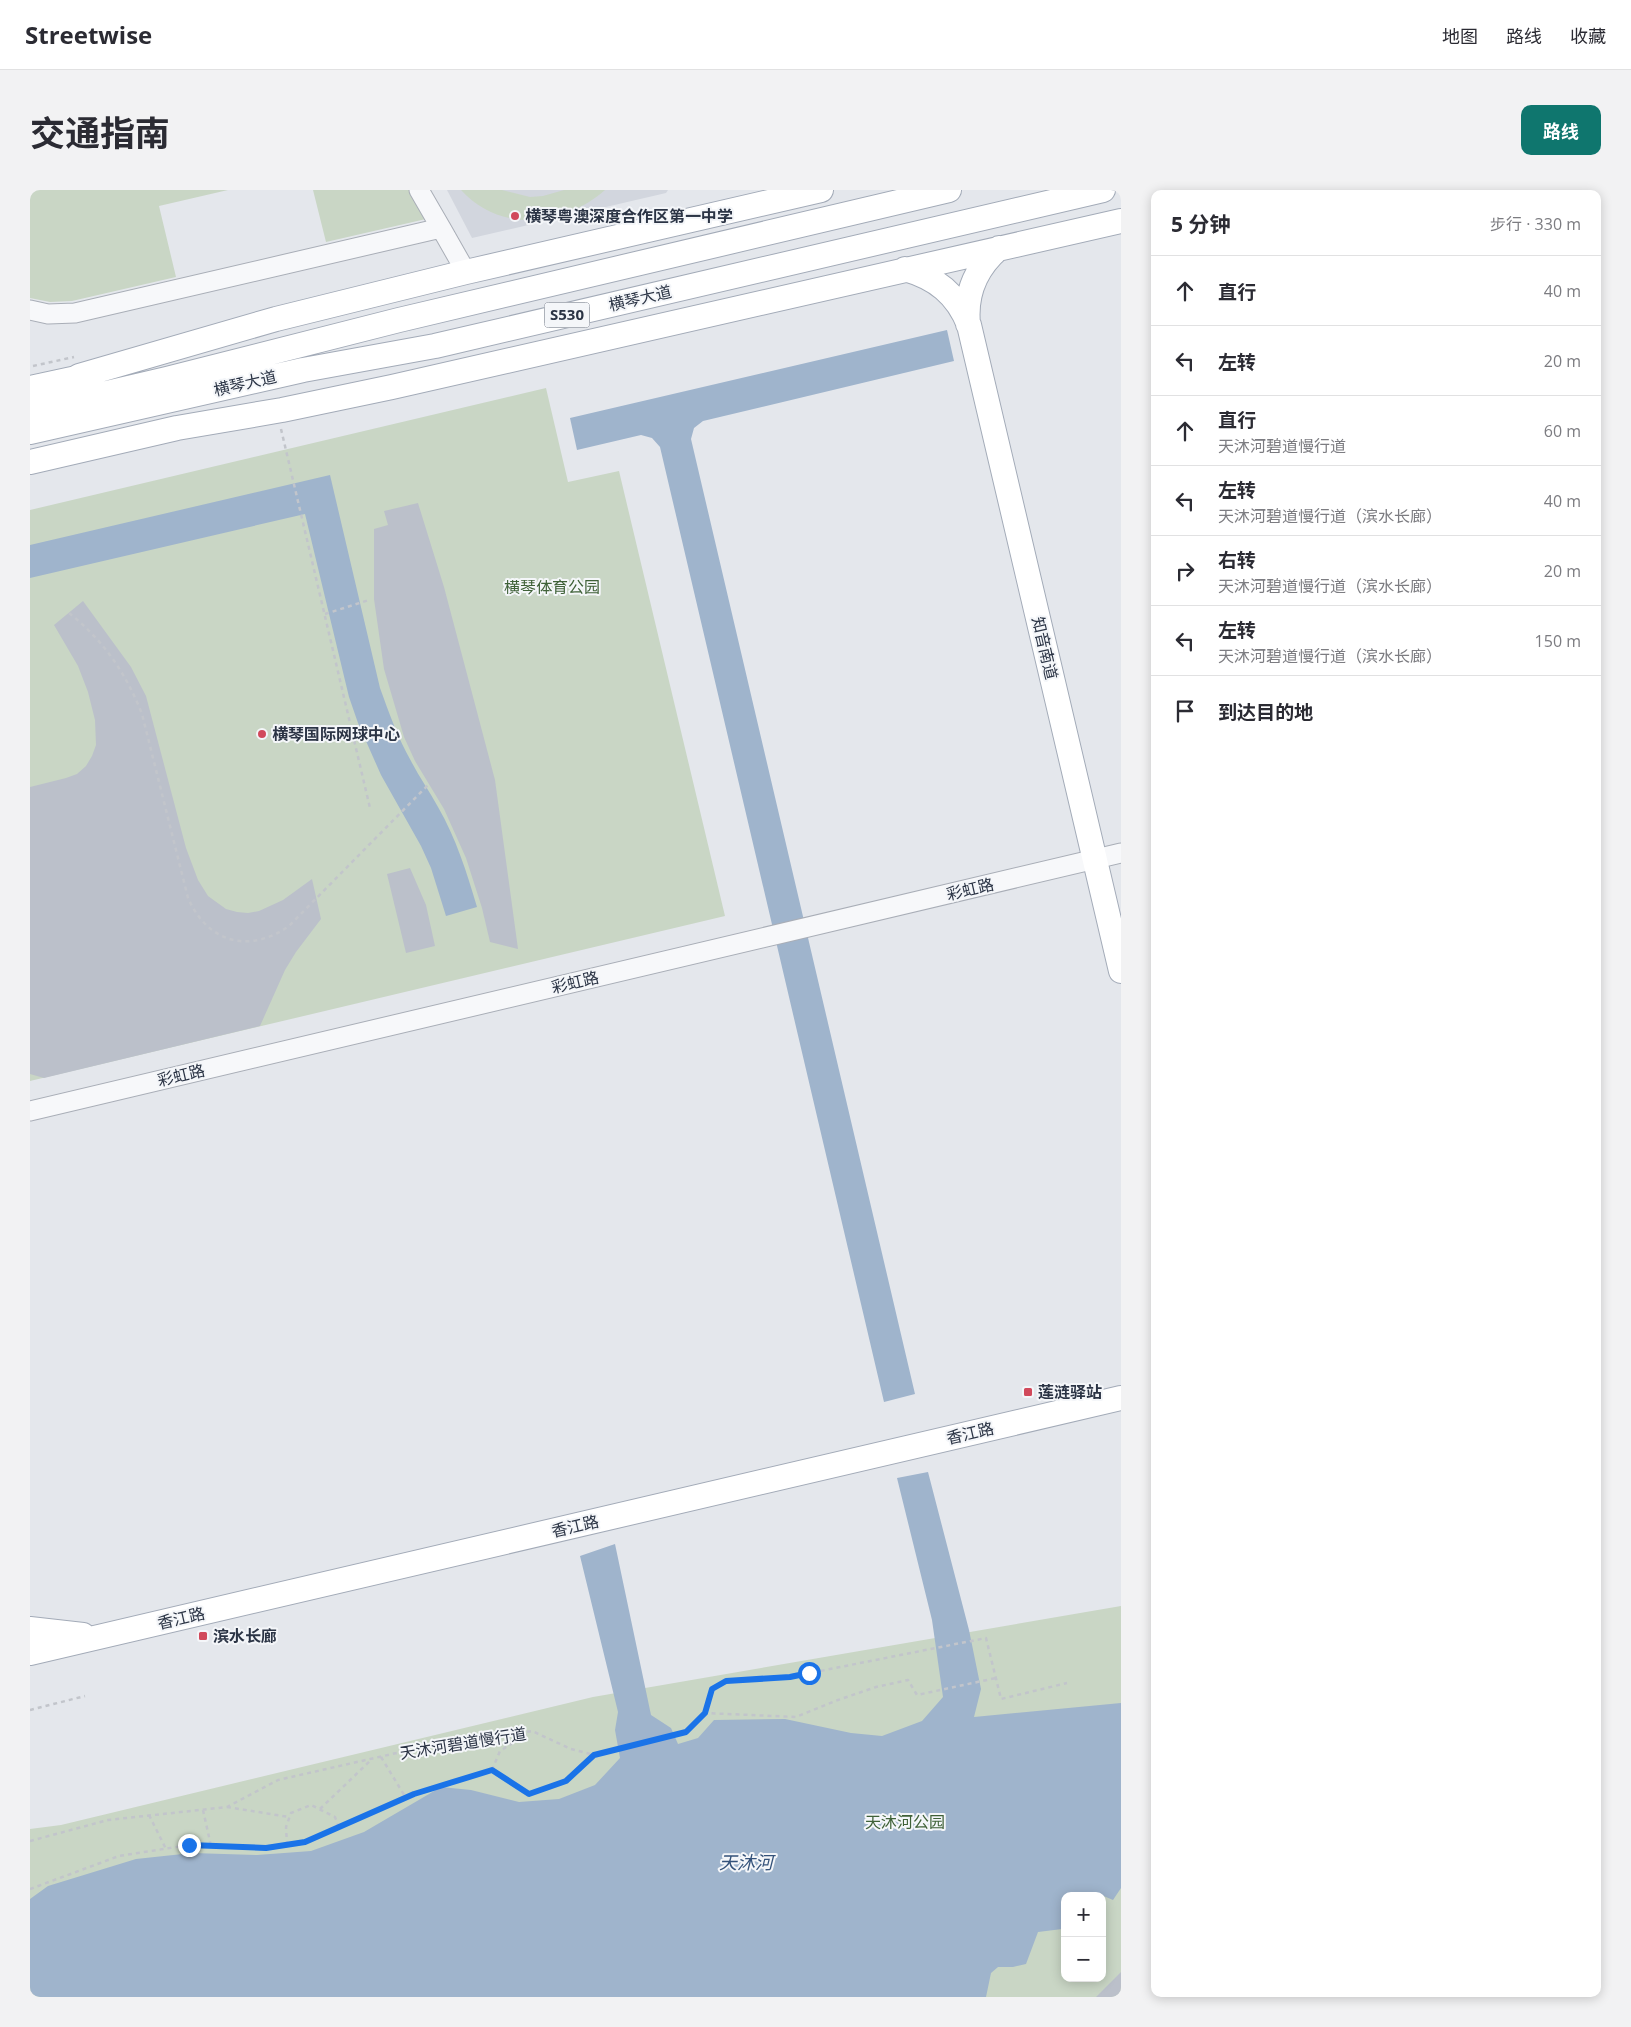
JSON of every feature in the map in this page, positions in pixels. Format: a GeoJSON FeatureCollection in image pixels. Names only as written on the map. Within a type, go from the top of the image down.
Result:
{"type":"FeatureCollection","features":[{"type":"Feature","properties":{"kind":"main road"},"geometry":{"type":"LineString","coordinates":[[30,388],[79,376],[276,319],[466,272],[821,190]]}},
{"type":"Feature","properties":{"kind":"main road","name":"横琴大道"},"geometry":{"type":"LineString","coordinates":[[30,411],[177,377],[399,320],[949,190]]}},
{"type":"Feature","properties":{"kind":"main road","name":"横琴大道"},"geometry":{"type":"LineString","coordinates":[[30,432],[303,370],[435,346],[1103,190]]}},
{"type":"Feature","properties":{"kind":"main road"},"geometry":{"type":"LineString","coordinates":[[30,462],[177,428],[281,416],[392,387],[1121,221]]}},
{"type":"Feature","properties":{"kind":"main road"},"geometry":{"type":"LineString","coordinates":[[969,325],[968,304],[973,282],[984,264],[999,248]]}},
{"type":"Feature","properties":{"kind":"main road"},"geometry":{"type":"LineString","coordinates":[[904,269],[928,277],[946,289],[960,305],[969,325]]}},
{"type":"Feature","properties":{"kind":"main road"},"geometry":{"type":"LineString","coordinates":[[79,376],[399,320]]}},
{"type":"Feature","properties":{"kind":"main road","name":"知音南道"},"geometry":{"type":"LineString","coordinates":[[969,325],[1121,971]]}},
{"type":"Feature","properties":{"kind":"main road"},"geometry":{"type":"LineString","coordinates":[[281,416],[435,346]]}},
{"type":"Feature","properties":{"kind":"main road","name":"香江路"},"geometry":{"type":"LineString","coordinates":[[30,1653],[1121,1398]]}},
{"type":"Feature","properties":{"kind":"main road"},"geometry":{"type":"LineString","coordinates":[[30,1629],[100,1637]]}},
{"type":"Feature","properties":{"kind":"street"},"geometry":{"type":"LineString","coordinates":[[419,190],[466,272]]}},
{"type":"Feature","properties":{"kind":"street"},"geometry":{"type":"LineString","coordinates":[[30,310],[48,314],[75,312],[441,228]]}},
{"type":"Feature","properties":{"kind":"street","name":"彩虹路"},"geometry":{"type":"LineString","coordinates":[[30,1111],[1121,853]]}},
{"type":"Feature","properties":{"kind":"path"},"geometry":{"type":"LineString","coordinates":[[281,416],[301,514],[370,808]]}},
{"type":"Feature","properties":{"kind":"path"},"geometry":{"type":"LineString","coordinates":[[325,614],[369,600]]}},
{"type":"Feature","properties":{"kind":"path"},"geometry":{"type":"LineString","coordinates":[[69,613],[83,624],[108,650],[128,681],[136,698],[142,714],[188,898],[194,912],[216,934],[231,940],[246,942],[262,940],[277,935],[289,926],[429,784]]}},
{"type":"Feature","properties":{"kind":"path"},"geometry":{"type":"LineString","coordinates":[[996,1678],[917,1695],[908,1680],[876,1687],[796,1717],[705,1713],[712,1689],[726,1681],[790,1677],[986,1638],[996,1678],[1001,1698],[1067,1683]]}},
{"type":"Feature","properties":{"kind":"path"},"geometry":{"type":"LineString","coordinates":[[30,1710],[85,1696]]}},
{"type":"Feature","properties":{"kind":"path","name":"天沐河碧道慢行道"},"geometry":{"type":"LineString","coordinates":[[30,1840],[108,1820],[227,1807],[278,1780],[414,1749],[532,1731],[571,1749],[594,1755],[686,1732],[705,1713]]}},
{"type":"Feature","properties":{"kind":"path"},"geometry":{"type":"LineString","coordinates":[[30,1889],[119,1856],[189,1845],[266,1848],[305,1842],[406,1798],[492,1770],[500,1751],[532,1731]]}},
{"type":"Feature","properties":{"kind":"path"},"geometry":{"type":"LineString","coordinates":[[492,1770],[529,1794],[566,1781],[594,1755]]}},
{"type":"Feature","properties":{"kind":"path"},"geometry":{"type":"LineString","coordinates":[[381,1757],[406,1798]]}},
{"type":"Feature","properties":{"kind":"path"},"geometry":{"type":"LineString","coordinates":[[320,1809],[373,1758]]}},
{"type":"Feature","properties":{"kind":"path"},"geometry":{"type":"LineString","coordinates":[[287,1844],[286,1827],[291,1813],[311,1805],[335,1817],[339,1828]]}},
{"type":"Feature","properties":{"kind":"path"},"geometry":{"type":"LineString","coordinates":[[227,1807],[289,1817]]}},
{"type":"Feature","properties":{"kind":"path"},"geometry":{"type":"LineString","coordinates":[[203,1810],[211,1846]]}},
{"type":"Feature","properties":{"kind":"path"},"geometry":{"type":"LineString","coordinates":[[149,1815],[166,1849]]}},
{"type":"Feature","properties":{"kind":"shaded area","name":"横琴粤澳深度合作区第一中学"},"geometry":{"type":"Polygon","coordinates":[[[447,190],[668,190],[666,193],[472,238],[447,190]]]}},
{"type":"Feature","properties":{"kind":"green space"},"geometry":{"type":"Polygon","coordinates":[[[30,190],[228,190],[159,206],[176,277],[72,301],[50,302],[30,298],[30,190]]]}},
{"type":"Feature","properties":{"kind":"green space"},"geometry":{"type":"Polygon","coordinates":[[[313,190],[409,190],[426,219],[326,242],[313,190]]]}},
{"type":"Feature","properties":{"kind":"green space"},"geometry":{"type":"Polygon","coordinates":[[[461,190],[502,190],[530,197],[543,196],[564,190],[605,190],[589,202],[571,211],[533,220],[513,219],[495,214],[477,204],[461,190]]]}},
{"type":"Feature","properties":{"kind":"green space","name":"横琴国际网球中心"},"geometry":{"type":"Polygon","coordinates":[[[546,388],[568,482],[619,471],[725,916],[30,1081],[30,510],[546,388]]]}},
{"type":"Feature","properties":{"kind":"green space","name":"天沐河公园"},"geometry":{"type":"Polygon","coordinates":[[[1121,1606],[1121,1997],[30,1997],[30,1829],[61,1825],[593,1697],[1121,1606]]]}},
{"type":"Feature","properties":{"kind":"water"},"geometry":{"type":"Polygon","coordinates":[[[947,330],[954,361],[703,421],[694,428],[691,439],[915,1394],[884,1402],[660,447],[652,438],[641,435],[577,450],[570,418],[947,330]]]}},
{"type":"Feature","properties":{"kind":"water"},"geometry":{"type":"Polygon","coordinates":[[[330,475],[380,688],[402,743],[456,843],[477,907],[446,916],[431,868],[421,846],[381,775],[358,723],[349,697],[305,514],[30,578],[30,545],[330,475]]]}},
{"type":"Feature","properties":{"kind":"water","name":"天沐河"},"geometry":{"type":"Polygon","coordinates":[[[928,1472],[969,1630],[981,1689],[974,1717],[1121,1703],[1121,1888],[1113,1900],[1106,1897],[1106,1892],[1061,1892],[1061,1929],[1038,1932],[1026,1964],[1013,1967],[998,1967],[991,1973],[986,1997],[30,1997],[30,1899],[48,1886],[136,1859],[192,1853],[257,1855],[311,1851],[364,1832],[441,1787],[471,1790],[519,1802],[559,1799],[595,1785],[620,1758],[615,1730],[618,1712],[580,1556],[615,1544],[651,1715],[671,1728],[678,1744],[698,1738],[714,1720],[785,1719],[851,1733],[882,1736],[922,1721],[943,1697],[932,1620],[897,1478],[928,1472]]]}},
{"type":"Feature","properties":{"kind":"building"},"geometry":{"type":"Polygon","coordinates":[[[418,503],[444,587],[495,780],[518,949],[490,942],[482,908],[466,858],[444,809],[415,761],[404,737],[384,669],[374,599],[374,529],[388,525],[384,511],[418,503]]]}},
{"type":"Feature","properties":{"kind":"building"},"geometry":{"type":"Polygon","coordinates":[[[83,601],[131,667],[146,696],[186,848],[198,880],[208,896],[226,909],[248,913],[259,911],[283,900],[312,879],[321,919],[285,970],[260,1026],[44,1078],[30,1074],[30,787],[77,774],[86,766],[96,745],[95,720],[88,692],[78,666],[54,625],[83,601]]]}},
{"type":"Feature","properties":{"kind":"building"},"geometry":{"type":"Polygon","coordinates":[[[410,868],[426,905],[435,946],[406,953],[387,874],[410,868]]]}},
{"type":"Feature","properties":{"kind":"building"},"geometry":{"type":"Polygon","coordinates":[[[1121,1972],[1121,1997],[1096,1997],[1121,1972]]]}},
{"type":"Feature","properties":{"kind":"place","name":"横琴粤澳深度合作区第一中学"},"geometry":{"type":"Point","coordinates":[515,216]}},
{"type":"Feature","properties":{"kind":"place","name":"横琴国际网球中心"},"geometry":{"type":"Point","coordinates":[262,734]}},
{"type":"Feature","properties":{"kind":"place","name":"莲涟驿站"},"geometry":{"type":"Point","coordinates":[1028,1392]}},
{"type":"Feature","properties":{"kind":"place","name":"滨水长廊"},"geometry":{"type":"Point","coordinates":[203,1636]}},
{"type":"Feature","properties":{"kind":"route"},"geometry":{"type":"LineString","coordinates":[[189,1845],[266,1848],[305,1842],[414,1794],[492,1770],[529,1794],[566,1781],[594,1755],[686,1732],[705,1713],[712,1689],[726,1681],[790,1677],[809,1673]]}},
{"type":"Feature","properties":{"kind":"park label","name":"横琴体育公园"},"geometry":{"type":"Point","coordinates":[552,587]}}]}
